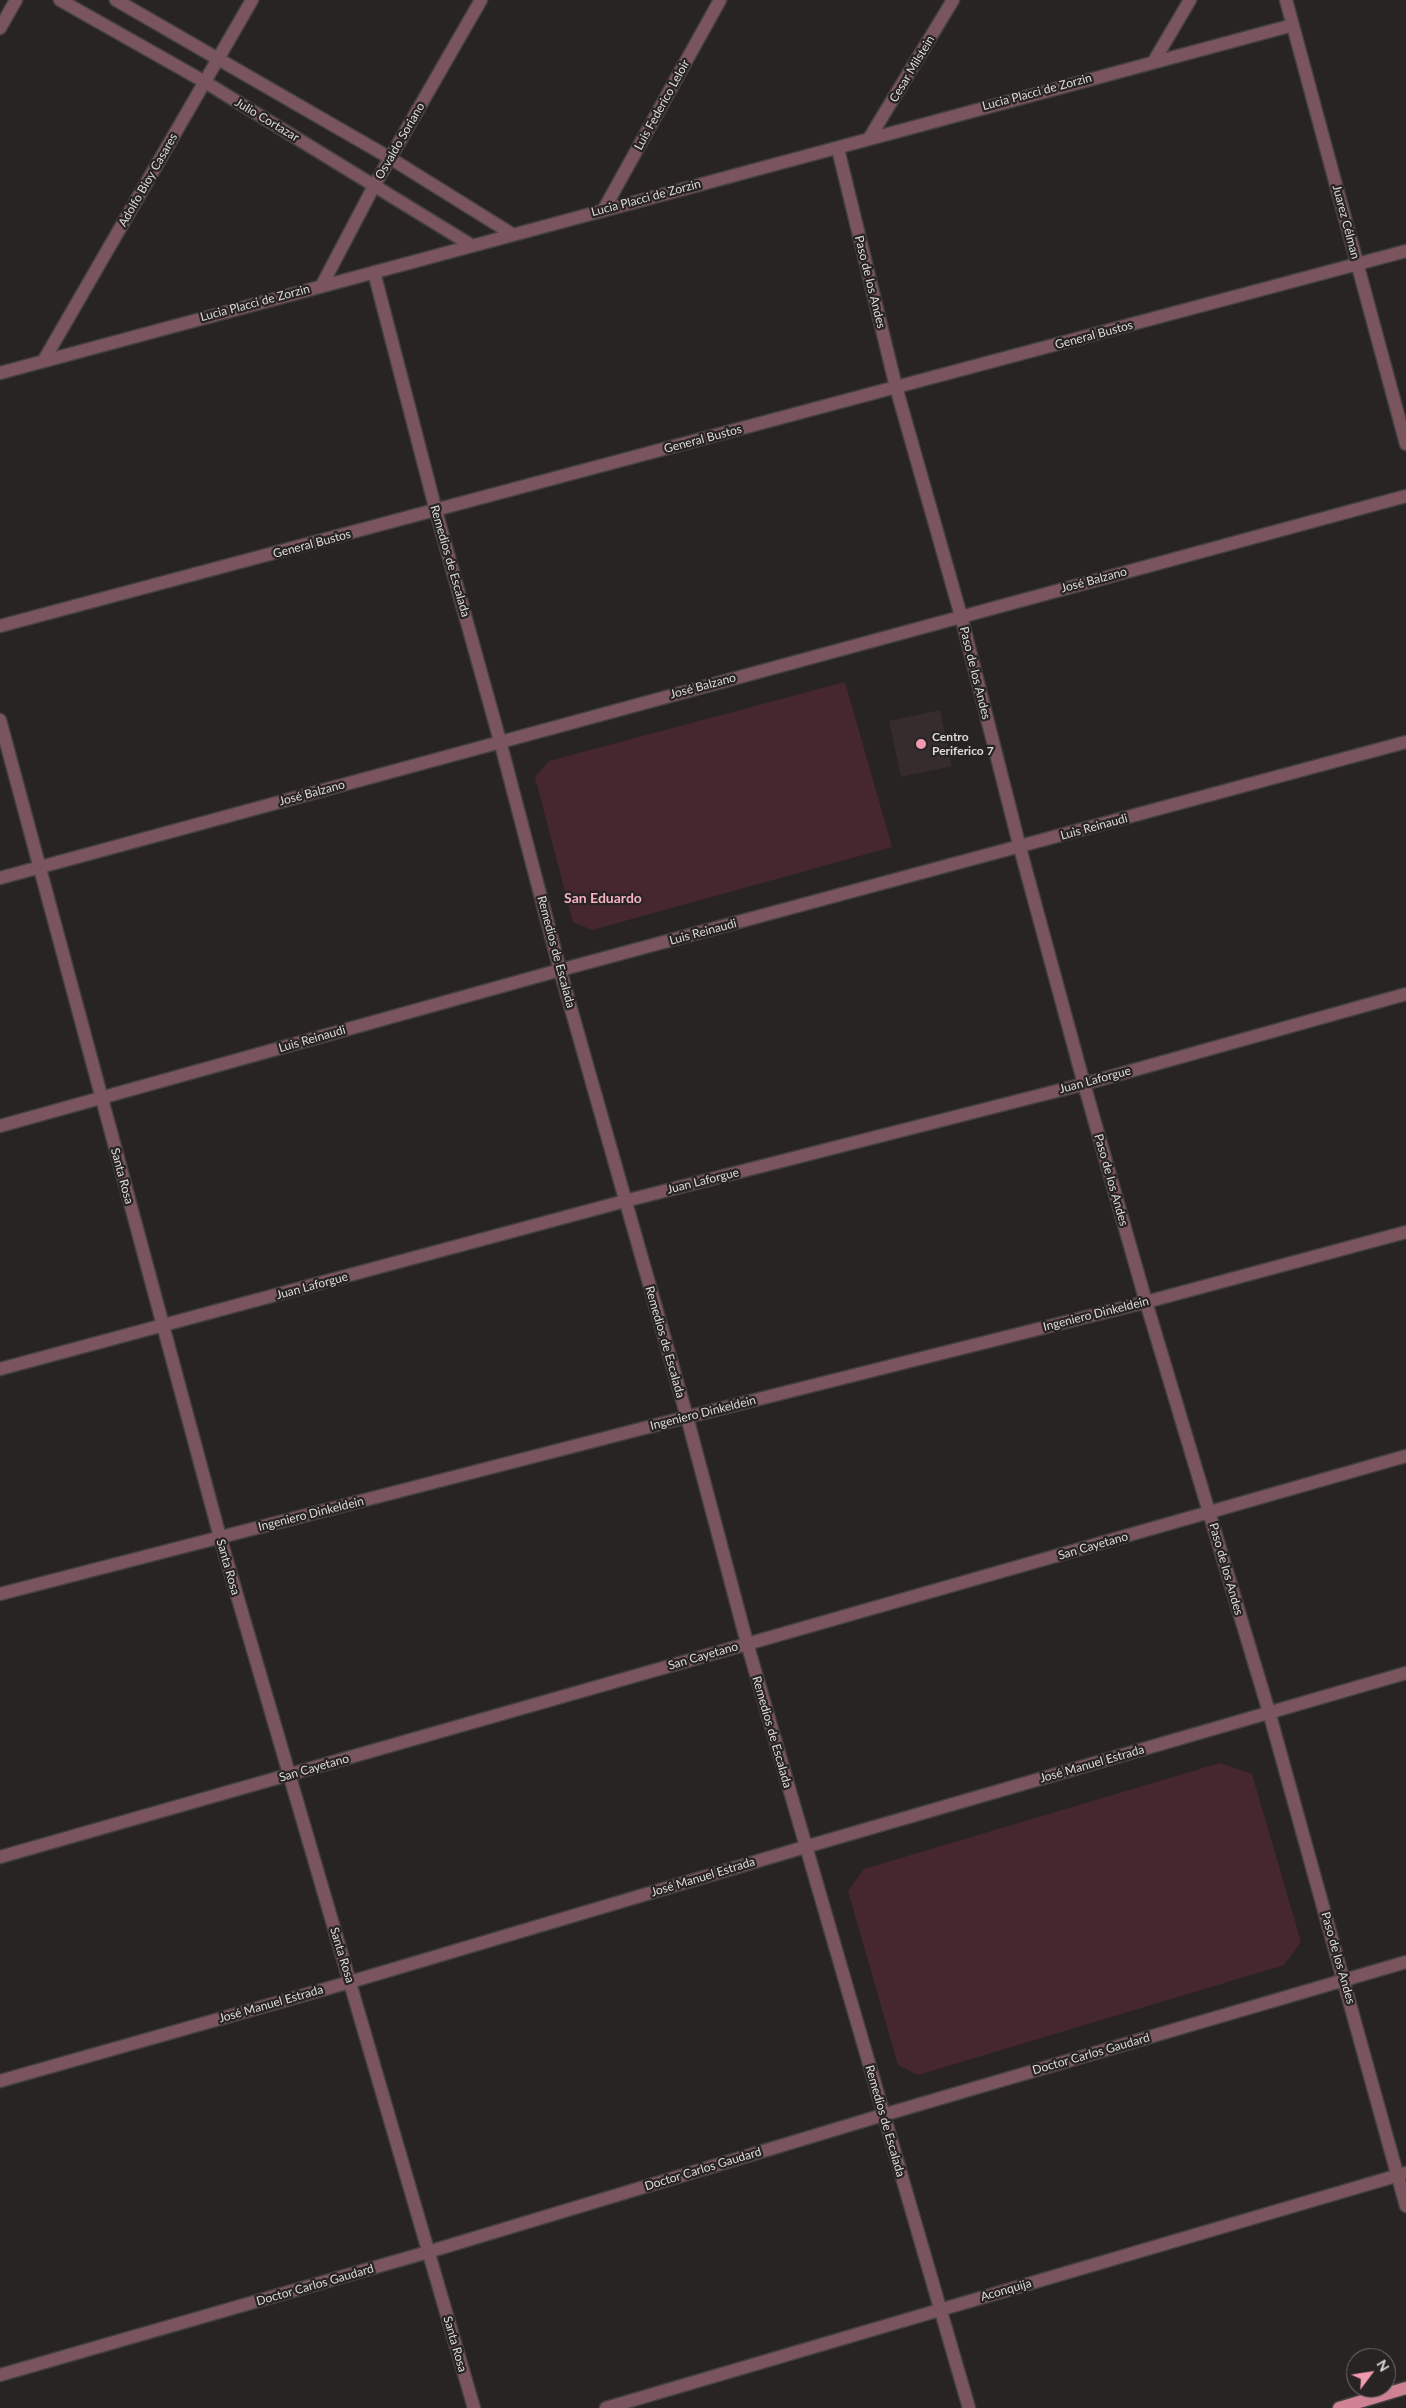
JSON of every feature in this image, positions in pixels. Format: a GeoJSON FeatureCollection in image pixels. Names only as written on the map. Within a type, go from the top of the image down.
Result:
{"type":"FeatureCollection","features":[{"type":"Feature","properties":{"kind":"main road"},"geometry":{"type":"LineString","coordinates":[[1339,2408],[1406,2388]]}},
{"type":"Feature","properties":{"kind":"street"},"geometry":{"type":"LineString","coordinates":[[0,28],[16,0]]}},
{"type":"Feature","properties":{"kind":"street","name":"Julio Cortazar"},"geometry":{"type":"LineString","coordinates":[[60,0],[204,82],[471,245]]}},
{"type":"Feature","properties":{"kind":"street"},"geometry":{"type":"LineString","coordinates":[[116,0],[390,158],[512,234]]}},
{"type":"Feature","properties":{"kind":"street","name":"Adolfo Bioy Casares"},"geometry":{"type":"LineString","coordinates":[[44,360],[252,0]]}},
{"type":"Feature","properties":{"kind":"street","name":"Osvaldo Soriano"},"geometry":{"type":"LineString","coordinates":[[322,285],[374,186],[481,0]]}},
{"type":"Feature","properties":{"kind":"street","name":"Luis Federico Leloir"},"geometry":{"type":"LineString","coordinates":[[604,209],[720,0]]}},
{"type":"Feature","properties":{"kind":"street","name":"Cesar Milstein"},"geometry":{"type":"LineString","coordinates":[[870,137],[953,0]]}},
{"type":"Feature","properties":{"kind":"street"},"geometry":{"type":"LineString","coordinates":[[1154,61],[1190,0]]}},
{"type":"Feature","properties":{"kind":"street","name":"Juarez Célman"},"geometry":{"type":"LineString","coordinates":[[1286,0],[1406,444]]}},
{"type":"Feature","properties":{"kind":"street","name":"Lucia Placci de Zorzin"},"geometry":{"type":"LineString","coordinates":[[0,373],[604,209],[838,149],[870,137],[1293,25]]}},
{"type":"Feature","properties":{"kind":"street","name":"Paso de los Andes"},"geometry":{"type":"LineString","coordinates":[[838,149],[896,388],[961,616],[1020,848],[1084,1084],[1146,1302],[1269,1712],[1402,2174],[1406,2206]]}},
{"type":"Feature","properties":{"kind":"street","name":"General Bustos"},"geometry":{"type":"LineString","coordinates":[[0,626],[1406,251]]}},
{"type":"Feature","properties":{"kind":"street","name":"Remedios de Escalada"},"geometry":{"type":"LineString","coordinates":[[374,272],[436,511],[500,741],[560,970],[687,1417],[747,1643],[969,2408]]}},
{"type":"Feature","properties":{"kind":"street","name":"José Balzano"},"geometry":{"type":"LineString","coordinates":[[0,878],[1406,496]]}},
{"type":"Feature","properties":{"kind":"street","name":"Santa Rosa"},"geometry":{"type":"LineString","coordinates":[[0,720],[220,1537],[474,2408]]}},
{"type":"Feature","properties":{"kind":"street","name":"Luis Reinaudi"},"geometry":{"type":"LineString","coordinates":[[0,1126],[560,970],[1020,848],[1406,742]]}},
{"type":"Feature","properties":{"kind":"street","name":"Juan Laforgue"},"geometry":{"type":"LineString","coordinates":[[0,1369],[625,1201],[1084,1084],[1406,994]]}},
{"type":"Feature","properties":{"kind":"street","name":"Ingeniero Dinkeldein"},"geometry":{"type":"LineString","coordinates":[[0,1594],[687,1417],[1146,1302],[1406,1232]]}},
{"type":"Feature","properties":{"kind":"street","name":"San Cayetano"},"geometry":{"type":"LineString","coordinates":[[0,1857],[1406,1456]]}},
{"type":"Feature","properties":{"kind":"street","name":"José Manuel Estrada"},"geometry":{"type":"LineString","coordinates":[[0,2081],[350,1982],[805,1847],[1406,1673]]}},
{"type":"Feature","properties":{"kind":"street","name":"Doctor Carlos Gaudard"},"geometry":{"type":"LineString","coordinates":[[0,2375],[428,2252],[883,2114],[1406,1962]]}},
{"type":"Feature","properties":{"kind":"street","name":"Aconquija"},"geometry":{"type":"LineString","coordinates":[[606,2408],[1402,2174]]}},
{"type":"Feature","properties":{"kind":"shaded area"},"geometry":{"type":"Polygon","coordinates":[[[845,682],[892,847],[592,930],[573,922],[535,777],[549,761],[845,682]]]}},
{"type":"Feature","properties":{"kind":"shaded area","name":"Centro Periferico 7"},"geometry":{"type":"Polygon","coordinates":[[[940,710],[952,766],[901,777],[889,721],[940,710]]]}},
{"type":"Feature","properties":{"kind":"shaded area"},"geometry":{"type":"Polygon","coordinates":[[[1220,1763],[1252,1774],[1301,1942],[1284,1965],[918,2075],[898,2065],[848,1891],[864,1869],[1220,1763]]]}},
{"type":"Feature","properties":{"kind":"place","name":"Centro Periferico 7"},"geometry":{"type":"Point","coordinates":[921,744]}},
{"type":"Feature","properties":{"kind":"district","name":"San Eduardo"},"geometry":{"type":"Point","coordinates":[603,898]}}]}
